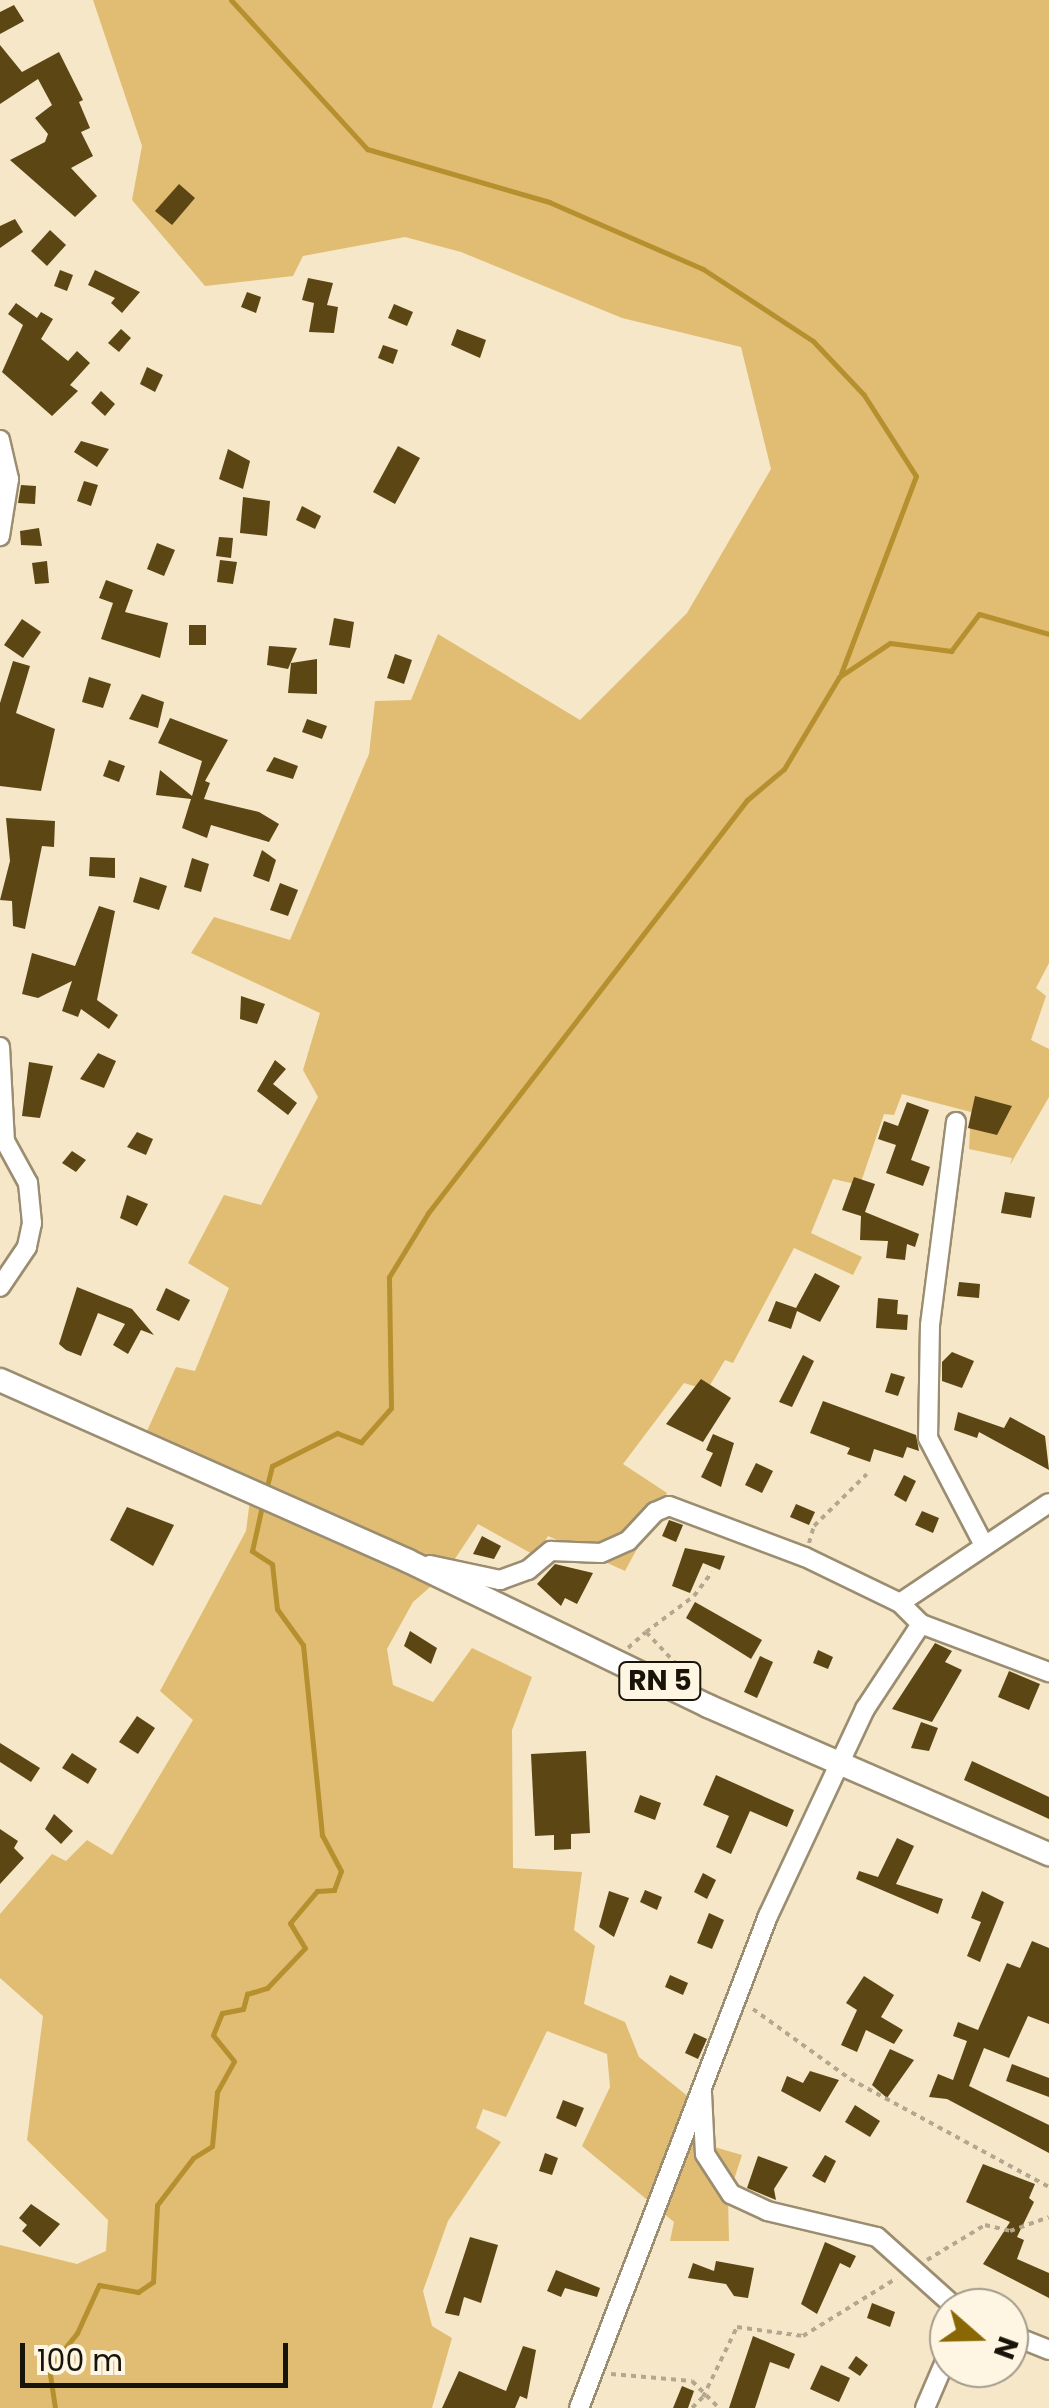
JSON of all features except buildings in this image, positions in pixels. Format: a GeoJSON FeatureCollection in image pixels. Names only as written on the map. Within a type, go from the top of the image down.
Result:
{"type":"FeatureCollection","features":[{"type":"Feature","properties":{"kind":"main road","name":"RN 5"},"geometry":{"type":"LineString","coordinates":[[0,1380],[104,1431],[265,1496],[408,1561],[617,1658],[708,1706],[843,1761],[1049,1854]]}},
{"type":"Feature","properties":{"kind":"street"},"geometry":{"type":"LineString","coordinates":[[0,440],[9,479],[0,536]]}},
{"type":"Feature","properties":{"kind":"street"},"geometry":{"type":"LineString","coordinates":[[0,1047],[5,1141],[28,1184],[32,1223],[27,1248],[0,1287]]}},
{"type":"Feature","properties":{"kind":"street"},"geometry":{"type":"LineString","coordinates":[[956,1122],[930,1325],[928,1438],[983,1544]]}},
{"type":"Feature","properties":{"kind":"street"},"geometry":{"type":"LineString","coordinates":[[900,1603],[1049,1503]]}},
{"type":"Feature","properties":{"kind":"street"},"geometry":{"type":"LineString","coordinates":[[408,1561],[500,1580],[551,1551],[601,1552],[628,1541],[664,1506],[805,1557],[900,1603],[922,1624],[1049,1672]]}},
{"type":"Feature","properties":{"kind":"street"},"geometry":{"type":"LineString","coordinates":[[579,2408],[702,2078],[865,1710],[922,1624]]}},
{"type":"Feature","properties":{"kind":"street"},"geometry":{"type":"LineString","coordinates":[[702,2078],[705,2154],[731,2194],[766,2211],[877,2237],[908,2272],[929,2288]]}},
{"type":"Feature","properties":{"kind":"path"},"geometry":{"type":"LineString","coordinates":[[805,1557],[814,1526],[867,1474]]}},
{"type":"Feature","properties":{"kind":"path"},"geometry":{"type":"LineString","coordinates":[[617,1658],[694,1596],[712,1572]]}},
{"type":"Feature","properties":{"kind":"path"},"geometry":{"type":"LineString","coordinates":[[646,1632],[686,1675]]}},
{"type":"Feature","properties":{"kind":"path"},"geometry":{"type":"LineString","coordinates":[[738,1996],[850,2079],[1049,2187]]}},
{"type":"Feature","properties":{"kind":"path"},"geometry":{"type":"LineString","coordinates":[[692,2408],[703,2396],[737,2326],[803,2336],[985,2225],[1010,2231],[1049,2217]]}},
{"type":"Feature","properties":{"kind":"path"},"geometry":{"type":"LineString","coordinates":[[591,2374],[692,2381],[719,2408]]}},
{"type":"Feature","properties":{"kind":"shaded area"},"geometry":{"type":"Polygon","coordinates":[[[93,0],[1049,0],[1049,963],[1036,988],[1046,996],[1031,1040],[1049,1049],[1049,1097],[1010,1165],[1012,1158],[969,1149],[971,1112],[902,1094],[894,1115],[884,1114],[860,1185],[833,1179],[811,1233],[862,1257],[853,1275],[794,1248],[733,1363],[725,1360],[707,1390],[684,1383],[623,1464],[667,1493],[625,1571],[548,1536],[536,1556],[478,1524],[445,1574],[413,1602],[387,1649],[393,1685],[433,1702],[472,1648],[532,1677],[512,1730],[513,1868],[582,1872],[574,1930],[595,1946],[584,2004],[625,2022],[639,2057],[695,2102],[697,2142],[742,2155],[728,2198],[729,2241],[670,2241],[674,2222],[582,2146],[610,2087],[607,2054],[547,2031],[506,2117],[483,2109],[476,2128],[501,2142],[448,2221],[423,2291],[432,2326],[452,2338],[432,2408],[0,2408],[0,2245],[77,2264],[106,2251],[108,2220],[27,2140],[43,2016],[0,1978],[0,1914],[52,1854],[66,1861],[87,1840],[112,1855],[193,1720],[160,1691],[246,1531],[252,1484],[147,1431],[176,1367],[195,1371],[229,1288],[188,1263],[224,1195],[261,1205],[318,1097],[303,1070],[320,1013],[191,953],[214,917],[290,940],[369,754],[375,701],[411,700],[438,634],[580,720],[687,613],[771,469],[741,347],[622,318],[461,252],[405,237],[303,256],[293,276],[205,286],[132,200],[142,146],[93,0]]]}},
{"type":"Feature","properties":{"kind":"waterway"},"geometry":{"type":"LineString","coordinates":[[231,0],[367,149],[549,202],[703,269],[813,341],[864,395],[916,476],[841,673]]}},
{"type":"Feature","properties":{"kind":"waterway"},"geometry":{"type":"LineString","coordinates":[[266,1490],[272,1466],[337,1433],[361,1442],[391,1408],[389,1277],[428,1213],[747,800],[784,769],[839,677],[890,643],[951,651],[979,614],[1049,634]]}},
{"type":"Feature","properties":{"kind":"waterway"},"geometry":{"type":"LineString","coordinates":[[55,2408],[49,2368],[77,2333],[99,2285],[138,2292],[153,2282],[157,2205],[193,2158],[212,2146],[217,2092],[234,2061],[213,2035],[222,2013],[243,2009],[247,1994],[267,1988],[305,1948],[290,1923],[317,1891],[334,1890],[341,1871],[322,1835],[303,1645],[277,1609],[272,1564],[252,1551],[262,1506]]}}]}
